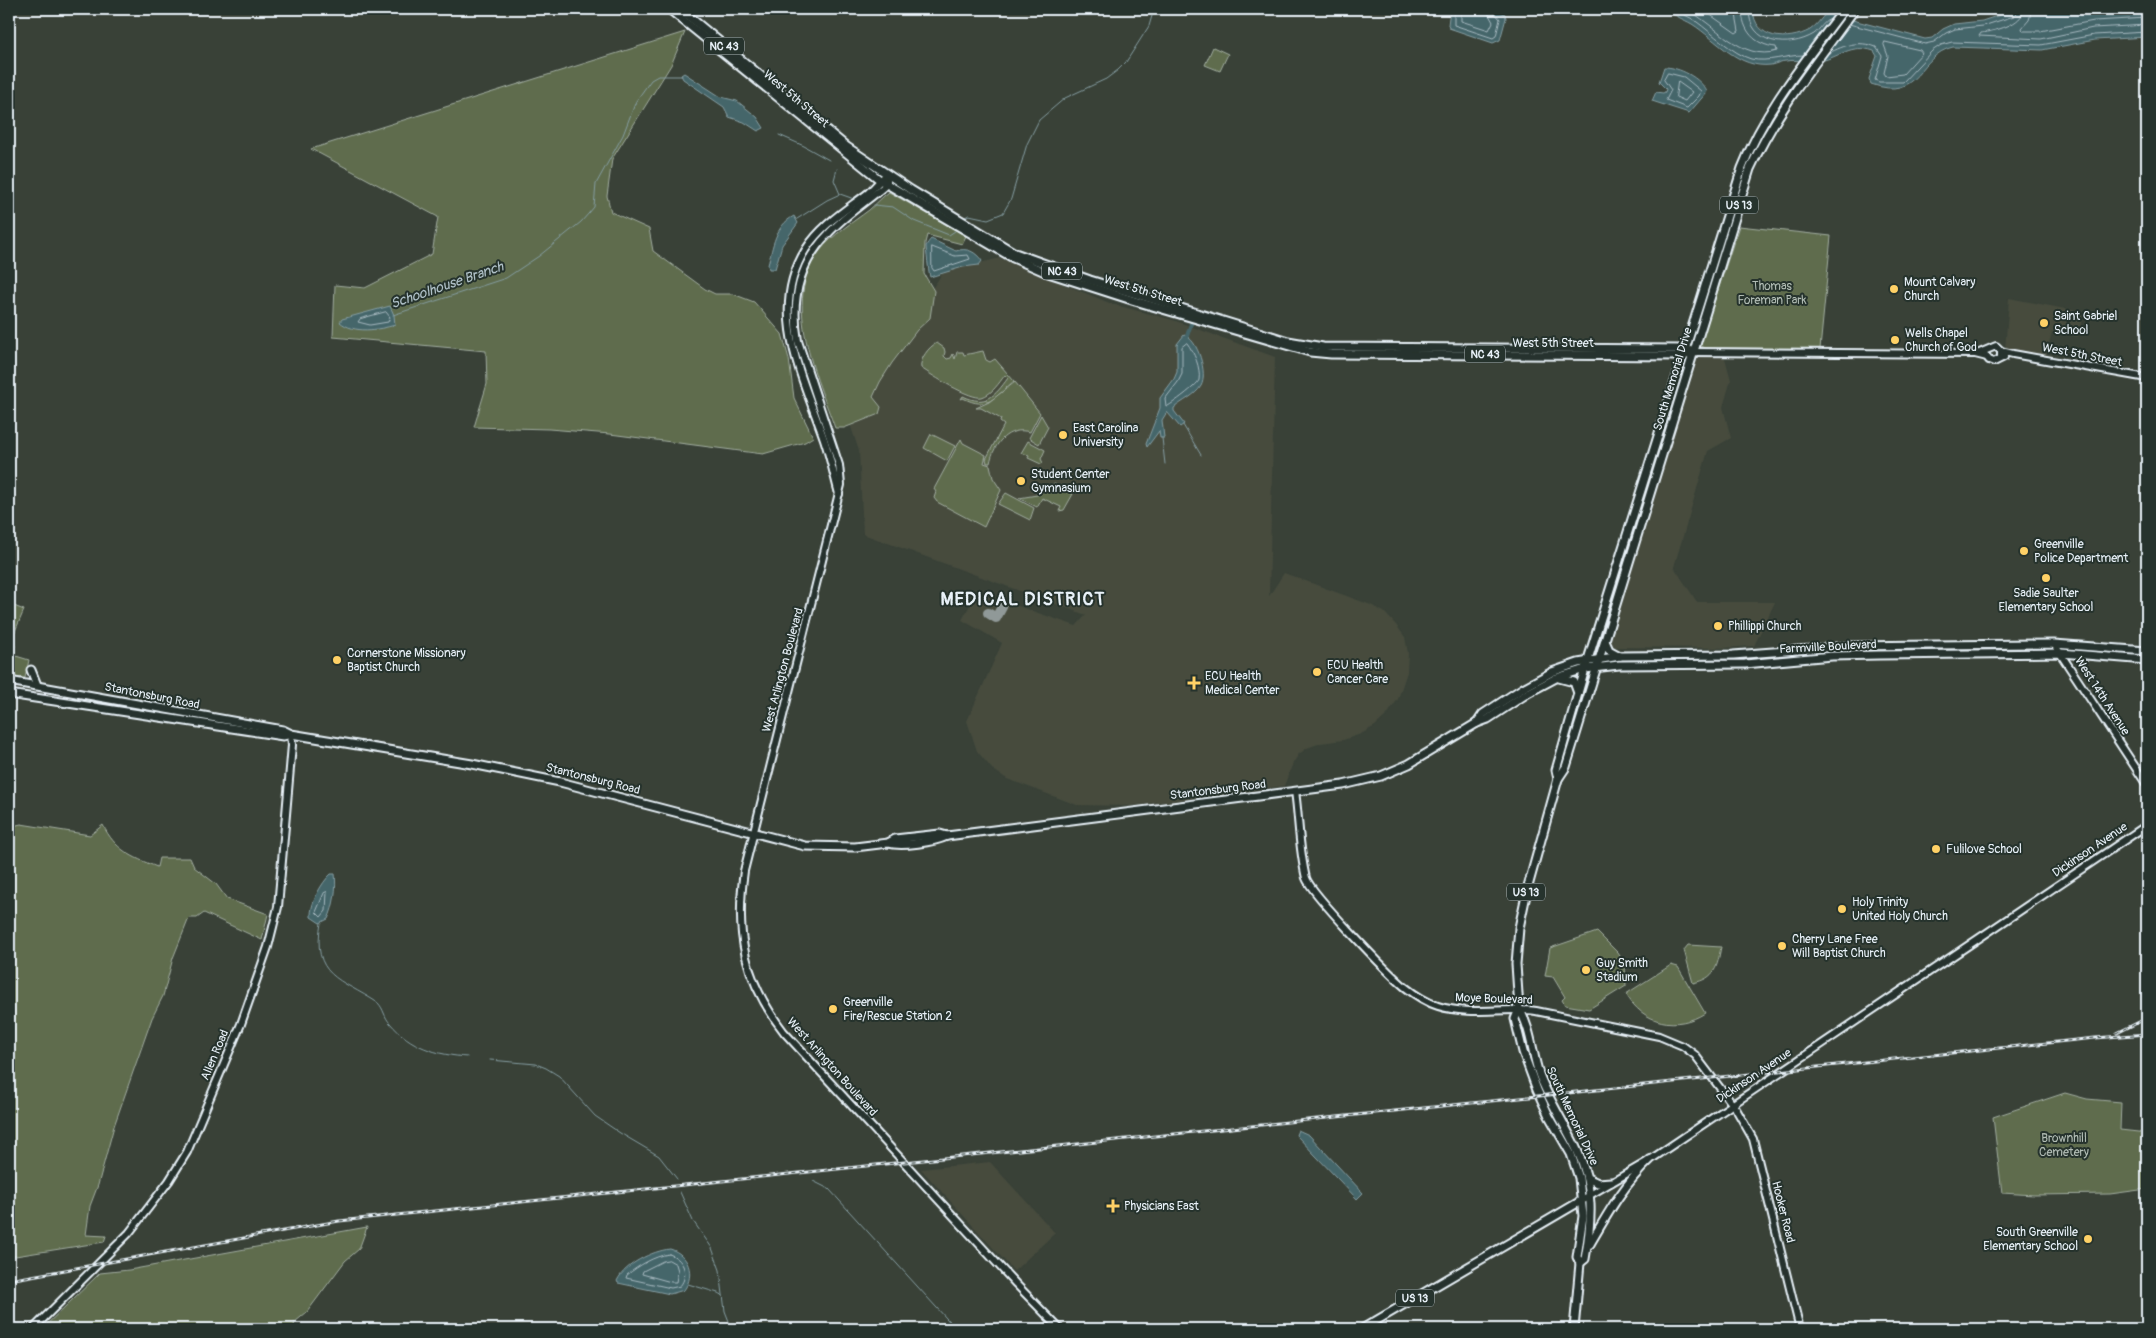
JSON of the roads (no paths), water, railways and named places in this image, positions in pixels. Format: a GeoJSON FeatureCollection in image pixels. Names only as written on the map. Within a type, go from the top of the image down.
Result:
{"type":"FeatureCollection","features":[{"type":"Feature","properties":{"kind":"main road","name":"West 5th Street"},"geometry":{"type":"LineString","coordinates":[[669,9],[883,182],[1013,258],[1045,272],[1186,317],[1303,350],[1331,354],[1687,352]]}},
{"type":"Feature","properties":{"kind":"main road","name":"West 5th Street"},"geometry":{"type":"LineString","coordinates":[[680,9],[847,147],[887,175],[1015,253],[1090,280],[1288,341],[1323,347],[1987,354]]}},
{"type":"Feature","properties":{"kind":"main road","name":"South Memorial Drive"},"geometry":{"type":"LineString","coordinates":[[1558,779],[1556,770],[1585,669],[1687,352],[1746,158],[1780,95],[1844,9]]}},
{"type":"Feature","properties":{"kind":"main road","name":"South Memorial Drive"},"geometry":{"type":"LineString","coordinates":[[1574,1329],[1580,1263],[1577,1257],[1583,1224],[1583,1199],[1573,1160],[1544,1106],[1526,1062],[1515,1019],[1519,1009],[1516,967],[1519,928],[1528,885],[1558,779],[1564,772],[1605,641],[1687,352],[1750,169],[1776,119],[1855,9]]}},
{"type":"Feature","properties":{"kind":"main road"},"geometry":{"type":"LineString","coordinates":[[722,52],[734,58],[764,82],[768,83]]}},
{"type":"Feature","properties":{"kind":"main road"},"geometry":{"type":"LineString","coordinates":[[883,182],[887,175]]}},
{"type":"Feature","properties":{"kind":"main road","name":"West Arlington Boulevard"},"geometry":{"type":"LineString","coordinates":[[883,182],[837,216],[819,233],[806,250],[791,285],[788,314],[840,465],[841,485],[752,833],[740,898],[741,941],[750,973],[771,1014],[810,1061],[1060,1329]]}},
{"type":"Feature","properties":{"kind":"main road","name":"West Arlington Boulevard"},"geometry":{"type":"LineString","coordinates":[[792,327],[792,346],[823,438],[839,496]]}},
{"type":"Feature","properties":{"kind":"main road"},"geometry":{"type":"LineString","coordinates":[[1994,346],[2001,354],[1994,362],[1987,354],[1994,346]]}},
{"type":"Feature","properties":{"kind":"main road"},"geometry":{"type":"LineString","coordinates":[[1408,354],[1414,351],[1444,351],[1459,348]]}},
{"type":"Feature","properties":{"kind":"main road"},"geometry":{"type":"LineString","coordinates":[[1452,354],[1464,352],[1502,352],[1505,348]]}},
{"type":"Feature","properties":{"kind":"main road","name":"West 5th Street"},"geometry":{"type":"LineString","coordinates":[[2001,354],[2013,354],[2147,378]]}},
{"type":"Feature","properties":{"kind":"main road"},"geometry":{"type":"LineString","coordinates":[[823,438],[828,442],[840,465]]}},
{"type":"Feature","properties":{"kind":"main road"},"geometry":{"type":"LineString","coordinates":[[1605,641],[1609,650],[1620,656]]}},
{"type":"Feature","properties":{"kind":"main road","name":"Farmville Boulevard"},"geometry":{"type":"LineString","coordinates":[[1599,658],[1620,656],[1730,656],[1851,646],[2054,644],[2147,651]]}},
{"type":"Feature","properties":{"kind":"main road","name":"West 14th Avenue"},"geometry":{"type":"LineString","coordinates":[[2054,644],[2147,785]]}},
{"type":"Feature","properties":{"kind":"main road","name":"Farmville Boulevard"},"geometry":{"type":"LineString","coordinates":[[1596,668],[1630,665],[1745,664],[1848,655],[2061,653],[2147,660]]}},
{"type":"Feature","properties":{"kind":"main road","name":"Stantonsburg Road"},"geometry":{"type":"LineString","coordinates":[[1477,723],[1483,714],[1552,672],[1599,658]]}},
{"type":"Feature","properties":{"kind":"main road","name":"Stantonsburg Road"},"geometry":{"type":"LineString","coordinates":[[9,681],[283,730],[291,734],[472,764],[560,782],[805,846],[855,848],[888,843],[895,839],[940,834],[948,836],[1343,785],[1381,776],[1409,764],[1556,678],[1585,669],[1596,668]]}},
{"type":"Feature","properties":{"kind":"main road"},"geometry":{"type":"LineString","coordinates":[[23,683],[31,670],[37,685]]}},
{"type":"Feature","properties":{"kind":"main road"},"geometry":{"type":"LineString","coordinates":[[1556,678],[1574,682],[1578,694]]}},
{"type":"Feature","properties":{"kind":"main road","name":"Stantonsburg Road"},"geometry":{"type":"LineString","coordinates":[[9,694],[283,736],[291,734]]}},
{"type":"Feature","properties":{"kind":"main road","name":"Allen Road"},"geometry":{"type":"LineString","coordinates":[[33,1329],[134,1227],[169,1182],[187,1152],[241,1024],[268,947],[278,907],[292,746],[291,734]]}},
{"type":"Feature","properties":{"kind":"main road","name":"Moye Boulevard"},"geometry":{"type":"LineString","coordinates":[[1296,791],[1304,865],[1309,884],[1390,974],[1414,994],[1442,1007],[1474,1012],[1519,1009],[1545,1012],[1669,1039],[1695,1055],[1732,1104]]}},
{"type":"Feature","properties":{"kind":"main road","name":"Dickinson Avenue"},"geometry":{"type":"LineString","coordinates":[[1362,1329],[1650,1160],[2147,825]]}},
{"type":"Feature","properties":{"kind":"main road","name":"South Memorial Drive"},"geometry":{"type":"LineString","coordinates":[[1519,1009],[1525,1019],[1532,1051],[1548,1095],[1577,1150],[1587,1178],[1590,1195],[1590,1222],[1584,1261],[1580,1263]]}},
{"type":"Feature","properties":{"kind":"main road","name":"Hooker Road"},"geometry":{"type":"LineString","coordinates":[[1732,1104],[1753,1139],[1800,1329]]}},
{"type":"Feature","properties":{"kind":"main road"},"geometry":{"type":"LineString","coordinates":[[1587,1248],[1620,1192],[1650,1160]]}},
{"type":"Feature","properties":{"kind":"main road"},"geometry":{"type":"LineString","coordinates":[[1587,1178],[1598,1183],[1611,1182]]}},
{"type":"Feature","properties":{"kind":"water"},"geometry":{"type":"Polygon","coordinates":[[[1450,9],[1493,9],[1505,14],[1506,18],[1500,40],[1493,43],[1449,28],[1450,9]]]}},
{"type":"Feature","properties":{"kind":"water"},"geometry":{"type":"Polygon","coordinates":[[[1666,9],[1753,9],[1759,27],[1774,36],[1783,37],[1801,34],[1810,30],[1826,13],[1925,39],[1932,38],[1943,29],[1954,24],[1982,21],[2018,9],[2147,9],[2147,37],[2095,40],[2042,50],[1953,47],[1941,52],[1932,59],[1909,82],[1900,87],[1887,88],[1871,84],[1869,79],[1877,56],[1874,51],[1866,49],[1852,50],[1812,62],[1782,61],[1771,65],[1748,63],[1728,52],[1692,24],[1675,16],[1666,9]]]}},
{"type":"Feature","properties":{"kind":"water"},"geometry":{"type":"Polygon","coordinates":[[[1664,67],[1689,74],[1700,82],[1707,92],[1689,113],[1652,101],[1656,92],[1665,92],[1666,89],[1659,82],[1664,67]]]}},
{"type":"Feature","properties":{"kind":"water"},"geometry":{"type":"Polygon","coordinates":[[[684,73],[721,97],[737,101],[757,117],[764,128],[758,131],[744,122],[729,117],[724,107],[683,79],[681,75],[684,73]]]}},
{"type":"Feature","properties":{"kind":"water"},"geometry":{"type":"Polygon","coordinates":[[[794,216],[798,223],[782,245],[775,269],[769,269],[768,265],[776,237],[783,225],[794,216]]]}},
{"type":"Feature","properties":{"kind":"water"},"geometry":{"type":"Polygon","coordinates":[[[931,239],[956,251],[971,251],[982,261],[979,265],[963,267],[930,277],[926,246],[931,239]]]}},
{"type":"Feature","properties":{"kind":"water"},"geometry":{"type":"Polygon","coordinates":[[[390,306],[394,315],[395,325],[359,330],[340,322],[342,319],[390,306]]]}},
{"type":"Feature","properties":{"kind":"water"},"geometry":{"type":"Polygon","coordinates":[[[1184,335],[1194,343],[1197,350],[1202,366],[1203,381],[1196,392],[1174,408],[1174,411],[1184,424],[1180,427],[1167,412],[1162,420],[1164,438],[1160,438],[1159,431],[1147,447],[1146,444],[1160,408],[1160,398],[1177,372],[1177,344],[1184,335]]]}},
{"type":"Feature","properties":{"kind":"water"},"geometry":{"type":"Polygon","coordinates":[[[331,874],[335,874],[336,879],[333,903],[328,919],[320,923],[311,917],[312,906],[320,888],[331,874]]]}},
{"type":"Feature","properties":{"kind":"water"},"geometry":{"type":"Polygon","coordinates":[[[1298,1130],[1309,1135],[1363,1193],[1357,1199],[1296,1135],[1298,1130]]]}},
{"type":"Feature","properties":{"kind":"water"},"geometry":{"type":"Polygon","coordinates":[[[670,1249],[681,1255],[688,1265],[690,1271],[689,1278],[684,1290],[670,1294],[618,1283],[617,1281],[626,1269],[640,1259],[655,1252],[670,1249]]]}},
{"type":"Feature","properties":{"kind":"waterway","name":"Schoolhouse Branch"},"geometry":{"type":"LineString","coordinates":[[965,217],[969,215],[988,219],[1003,213],[1011,199],[1027,144],[1039,120],[1065,98],[1106,79],[1118,70],[1126,62],[1149,26],[1154,9]]}},
{"type":"Feature","properties":{"kind":"waterway","name":"Schoolhouse Branch"},"geometry":{"type":"LineString","coordinates":[[393,315],[506,278],[539,256],[581,222],[594,207],[596,184],[623,135],[636,101],[651,80],[658,76],[682,76]]}},
{"type":"Feature","properties":{"kind":"waterway","name":"Schoolhouse Branch"},"geometry":{"type":"LineString","coordinates":[[779,135],[829,160]]}},
{"type":"Feature","properties":{"kind":"waterway","name":"Schoolhouse Branch"},"geometry":{"type":"LineString","coordinates":[[837,169],[834,180],[840,194],[854,199]]}},
{"type":"Feature","properties":{"kind":"waterway"},"geometry":{"type":"LineString","coordinates":[[797,219],[840,194]]}},
{"type":"Feature","properties":{"kind":"waterway","name":"Schoolhouse Branch"},"geometry":{"type":"LineString","coordinates":[[874,205],[893,207],[914,221],[949,235],[955,231]]}},
{"type":"Feature","properties":{"kind":"waterway"},"geometry":{"type":"LineString","coordinates":[[1187,336],[1191,324]]}},
{"type":"Feature","properties":{"kind":"waterway"},"geometry":{"type":"LineString","coordinates":[[1183,425],[1201,455]]}},
{"type":"Feature","properties":{"kind":"waterway"},"geometry":{"type":"LineString","coordinates":[[1162,438],[1165,464]]}},
{"type":"Feature","properties":{"kind":"waterway"},"geometry":{"type":"LineString","coordinates":[[321,923],[320,955],[332,974],[378,1003],[390,1023],[415,1044],[435,1052],[467,1057]]}},
{"type":"Feature","properties":{"kind":"waterway"},"geometry":{"type":"LineString","coordinates":[[490,1060],[536,1064],[559,1076],[595,1116],[659,1156],[677,1179]]}},
{"type":"Feature","properties":{"kind":"waterway"},"geometry":{"type":"LineString","coordinates":[[813,1181],[829,1189],[956,1329]]}},
{"type":"Feature","properties":{"kind":"waterway"},"geometry":{"type":"LineString","coordinates":[[680,1192],[693,1221],[712,1248],[720,1270],[725,1311],[732,1329]]}},
{"type":"Feature","properties":{"kind":"waterway"},"geometry":{"type":"LineString","coordinates":[[688,1284],[723,1296]]}},
{"type":"Feature","properties":{"kind":"railway"},"geometry":{"type":"LineString","coordinates":[[2117,1033],[2147,1018]]}},
{"type":"Feature","properties":{"kind":"railway"},"geometry":{"type":"LineString","coordinates":[[9,1280],[339,1221],[2147,1034]]}},
{"type":"Feature","properties":{"kind":"place","name":"Mount Calvary Church"},"geometry":{"type":"Point","coordinates":[1894,289]}},
{"type":"Feature","properties":{"kind":"place","name":"Saint Gabriel School"},"geometry":{"type":"Point","coordinates":[2044,323]}},
{"type":"Feature","properties":{"kind":"place","name":"Wells Chapel Church of God"},"geometry":{"type":"Point","coordinates":[1895,340]}},
{"type":"Feature","properties":{"kind":"place","name":"East Carolina University"},"geometry":{"type":"Point","coordinates":[1063,435]}},
{"type":"Feature","properties":{"kind":"place","name":"Student Center Gymnasium"},"geometry":{"type":"Point","coordinates":[1021,481]}},
{"type":"Feature","properties":{"kind":"place","name":"Greenville Police Department"},"geometry":{"type":"Point","coordinates":[2024,551]}},
{"type":"Feature","properties":{"kind":"place","name":"Sadie Saulter Elementary School"},"geometry":{"type":"Point","coordinates":[2046,578]}},
{"type":"Feature","properties":{"kind":"place","name":"Phillippi Church"},"geometry":{"type":"Point","coordinates":[1718,626]}},
{"type":"Feature","properties":{"kind":"place","name":"Cornerstone Missionary Baptist Church"},"geometry":{"type":"Point","coordinates":[337,660]}},
{"type":"Feature","properties":{"kind":"place","name":"ECU Health Cancer Care"},"geometry":{"type":"Point","coordinates":[1317,672]}},
{"type":"Feature","properties":{"kind":"place","name":"ECU Health Medical Center"},"geometry":{"type":"Point","coordinates":[1194,683]}},
{"type":"Feature","properties":{"kind":"place","name":"Fulilove School"},"geometry":{"type":"Point","coordinates":[1936,849]}},
{"type":"Feature","properties":{"kind":"place","name":"Holy Trinity United Holy Church"},"geometry":{"type":"Point","coordinates":[1842,909]}},
{"type":"Feature","properties":{"kind":"place","name":"Cherry Lane Free Will Baptist Church"},"geometry":{"type":"Point","coordinates":[1782,946]}},
{"type":"Feature","properties":{"kind":"place","name":"Guy Smith Stadium"},"geometry":{"type":"Point","coordinates":[1586,970]}},
{"type":"Feature","properties":{"kind":"place","name":"Greenville Fire/Rescue Station 2"},"geometry":{"type":"Point","coordinates":[833,1009]}},
{"type":"Feature","properties":{"kind":"place","name":"Physicians East"},"geometry":{"type":"Point","coordinates":[1113,1206]}},
{"type":"Feature","properties":{"kind":"place","name":"South Greenville Elementary School"},"geometry":{"type":"Point","coordinates":[2088,1239]}},
{"type":"Feature","properties":{"kind":"district","name":"MEDICAL DISTRICT"},"geometry":{"type":"Point","coordinates":[1023,599]}},
{"type":"Feature","properties":{"kind":"park label","name":"Thomas Foreman Park"},"geometry":{"type":"Point","coordinates":[1772,293]}},
{"type":"Feature","properties":{"kind":"park label","name":"Brownhill Cemetery"},"geometry":{"type":"Point","coordinates":[2064,1145]}}]}
